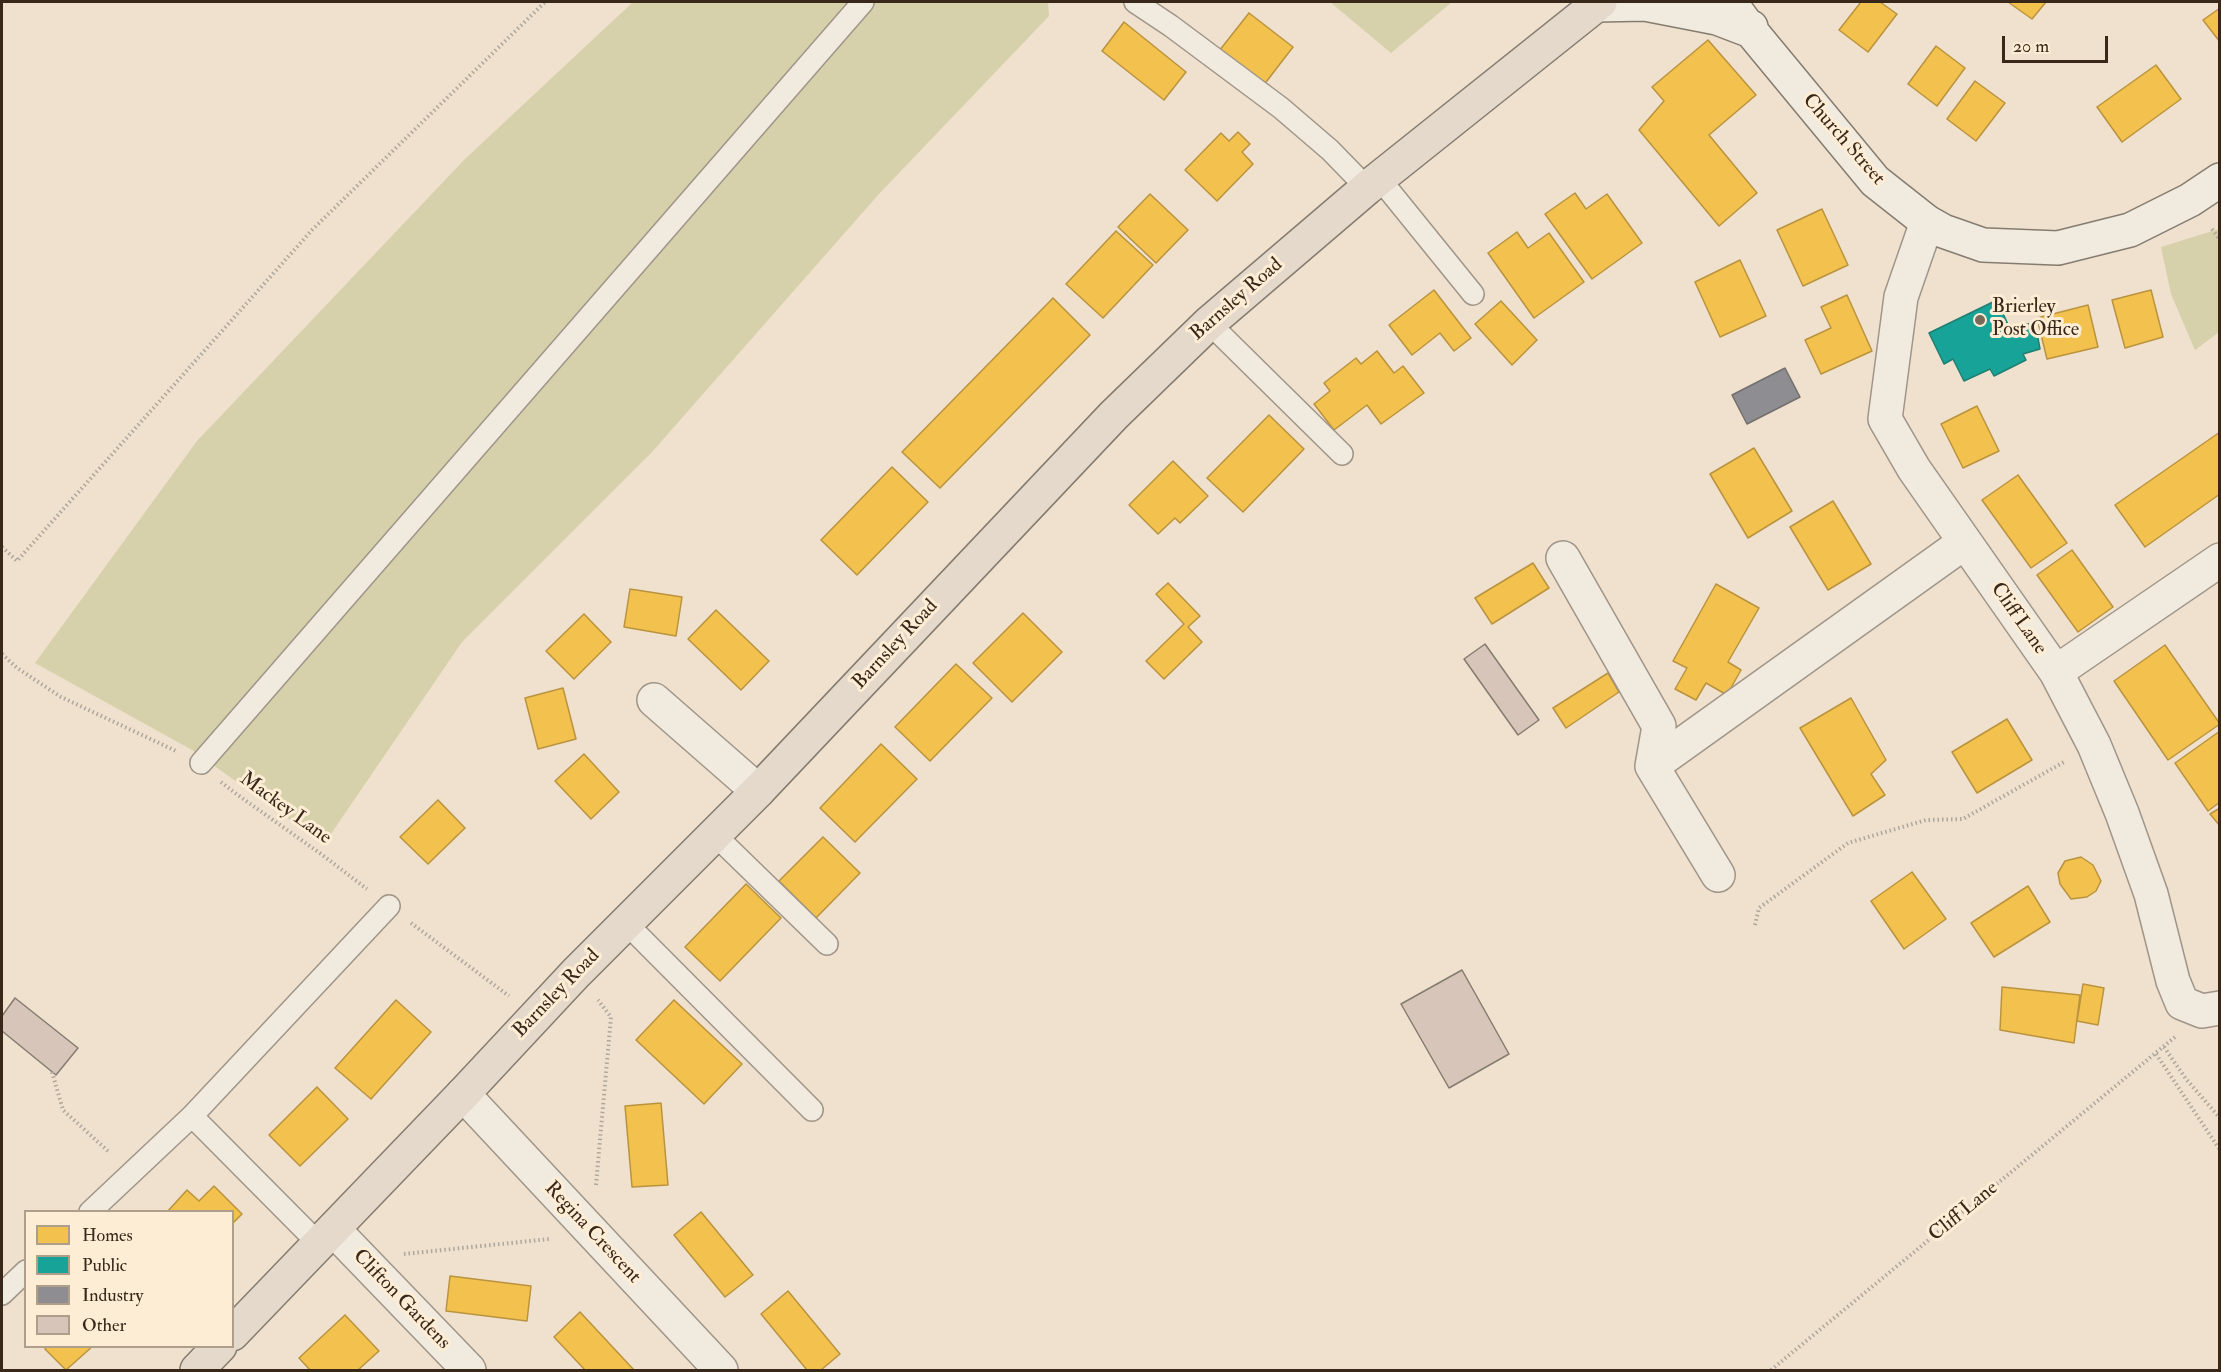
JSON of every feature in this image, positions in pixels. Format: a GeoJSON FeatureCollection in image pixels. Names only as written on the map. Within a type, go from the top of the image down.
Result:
{"type":"FeatureCollection","features":[{"type":"Feature","properties":{"kind":"highway","name":"Barnsley Road"},"geometry":{"type":"LineString","coordinates":[[234,1332],[535,1016],[758,791],[1114,415],[1209,323],[1373,183],[1598,3]]}},
{"type":"Feature","properties":{"kind":"highway"},"geometry":{"type":"LineString","coordinates":[[197,1371],[219,1348]]}},
{"type":"Feature","properties":{"kind":"street","name":"Church Street"},"geometry":{"type":"LineString","coordinates":[[1730,2],[1751,16],[1875,181],[1927,222],[1943,231],[1983,245],[2058,248],[2130,230],[2190,200],[2220,180]]}},
{"type":"Feature","properties":{"kind":"street"},"geometry":{"type":"LineString","coordinates":[[1598,3],[1645,4],[1718,18],[1751,16]]}},
{"type":"Feature","properties":{"kind":"street","name":"Cliff Lane"},"geometry":{"type":"LineString","coordinates":[[1927,222],[1901,297],[1885,419],[1914,469],[2056,672],[2094,746],[2122,813],[2147,884],[2173,981],[2182,1003],[2211,1010]]}},
{"type":"Feature","properties":{"kind":"street"},"geometry":{"type":"LineString","coordinates":[[1653,765],[1965,542]]}},
{"type":"Feature","properties":{"kind":"street"},"geometry":{"type":"LineString","coordinates":[[1563,558],[1659,726],[1653,765],[1718,875]]}},
{"type":"Feature","properties":{"kind":"street"},"geometry":{"type":"LineString","coordinates":[[2056,672],[2220,560]]}},
{"type":"Feature","properties":{"kind":"street"},"geometry":{"type":"LineString","coordinates":[[654,700],[758,791]]}},
{"type":"Feature","properties":{"kind":"street","name":"Regina Crescent"},"geometry":{"type":"LineString","coordinates":[[463,1094],[721,1371]]}},
{"type":"Feature","properties":{"kind":"street","name":"Clifton Gardens"},"geometry":{"type":"LineString","coordinates":[[326,1237],[469,1371]]}},
{"type":"Feature","properties":{"kind":"lane"},"geometry":{"type":"LineString","coordinates":[[201,763],[863,2]]}},
{"type":"Feature","properties":{"kind":"lane"},"geometry":{"type":"LineString","coordinates":[[1135,2],[1281,108],[1373,183],[1473,294]]}},
{"type":"Feature","properties":{"kind":"lane"},"geometry":{"type":"LineString","coordinates":[[1158,2],[1171,26]]}},
{"type":"Feature","properties":{"kind":"lane"},"geometry":{"type":"LineString","coordinates":[[1209,323],[1342,454]]}},
{"type":"Feature","properties":{"kind":"lane"},"geometry":{"type":"LineString","coordinates":[[715,835],[827,944]]}},
{"type":"Feature","properties":{"kind":"lane"},"geometry":{"type":"LineString","coordinates":[[92,1210],[192,1116],[389,906]]}},
{"type":"Feature","properties":{"kind":"lane"},"geometry":{"type":"LineString","coordinates":[[626,923],[812,1110]]}},
{"type":"Feature","properties":{"kind":"lane"},"geometry":{"type":"LineString","coordinates":[[192,1116],[326,1237]]}},
{"type":"Feature","properties":{"kind":"lane"},"geometry":{"type":"LineString","coordinates":[[2,1294],[24,1273]]}},
{"type":"Feature","properties":{"kind":"path"},"geometry":{"type":"LineString","coordinates":[[2,547],[17,561],[312,230],[545,2]]}},
{"type":"Feature","properties":{"kind":"path"},"geometry":{"type":"LineString","coordinates":[[2212,230],[2220,240]]}},
{"type":"Feature","properties":{"kind":"path","name":"Mackey Lane"},"geometry":{"type":"LineString","coordinates":[[2,654],[17,668],[61,697],[201,763],[235,794],[321,854],[535,1016]]}},
{"type":"Feature","properties":{"kind":"path"},"geometry":{"type":"LineString","coordinates":[[1755,925],[1759,908],[1848,843],[1926,820],[1963,819],[2094,746]]}},
{"type":"Feature","properties":{"kind":"path"},"geometry":{"type":"LineString","coordinates":[[2164,1047],[2186,1079],[2220,1118]]}},
{"type":"Feature","properties":{"kind":"path","name":"Cliff Lane"},"geometry":{"type":"LineString","coordinates":[[1771,1371],[2156,1054],[2220,1150]]}},
{"type":"Feature","properties":{"kind":"path"},"geometry":{"type":"LineString","coordinates":[[52,1072],[63,1110],[109,1151],[130,1174]]}},
{"type":"Feature","properties":{"kind":"shaded area"},"geometry":{"type":"Polygon","coordinates":[[[633,2],[1048,2],[1049,16],[878,195],[652,452],[462,642],[324,844],[192,750],[35,663],[197,441],[464,160],[633,2]]]}},
{"type":"Feature","properties":{"kind":"shaded area"},"geometry":{"type":"Polygon","coordinates":[[[1330,2],[1452,2],[1391,53],[1330,2]]]}},
{"type":"Feature","properties":{"kind":"shaded area"},"geometry":{"type":"Polygon","coordinates":[[[2219,229],[2219,332],[2195,350],[2171,294],[2161,247],[2219,229]]]}},
{"type":"Feature","properties":{"kind":"building: Homes"},"geometry":{"type":"Polygon","coordinates":[[[1861,2],[1880,2],[1897,14],[1868,52],[1839,30],[1861,2]]]}},
{"type":"Feature","properties":{"kind":"building: Homes"},"geometry":{"type":"Polygon","coordinates":[[[2008,2],[2046,2],[2032,19],[2008,2]]]}},
{"type":"Feature","properties":{"kind":"building: Homes"},"geometry":{"type":"Polygon","coordinates":[[[2220,8],[2220,42],[2203,20],[2220,8]]]}},
{"type":"Feature","properties":{"kind":"building: Homes"},"geometry":{"type":"Polygon","coordinates":[[[1249,13],[1293,47],[1263,86],[1219,51],[1249,13]]]}},
{"type":"Feature","properties":{"kind":"building: Homes"},"geometry":{"type":"Polygon","coordinates":[[[1124,22],[1186,72],[1164,100],[1102,51],[1124,22]]]}},
{"type":"Feature","properties":{"kind":"building: Homes"},"geometry":{"type":"Polygon","coordinates":[[[1708,40],[1756,95],[1709,135],[1757,193],[1719,226],[1639,130],[1664,101],[1652,87],[1708,40]]]}},
{"type":"Feature","properties":{"kind":"building: Homes"},"geometry":{"type":"Polygon","coordinates":[[[1936,46],[1965,68],[1937,106],[1908,84],[1936,46]]]}},
{"type":"Feature","properties":{"kind":"building: Homes"},"geometry":{"type":"Polygon","coordinates":[[[2156,65],[2181,99],[2122,142],[2097,107],[2156,65]]]}},
{"type":"Feature","properties":{"kind":"building: Homes"},"geometry":{"type":"Polygon","coordinates":[[[1975,81],[2005,103],[1976,141],[1947,119],[1975,81]]]}},
{"type":"Feature","properties":{"kind":"building: Homes"},"geometry":{"type":"Polygon","coordinates":[[[1238,132],[1250,144],[1242,152],[1253,164],[1217,201],[1185,170],[1221,133],[1229,141],[1238,132]]]}},
{"type":"Feature","properties":{"kind":"building: Homes"},"geometry":{"type":"Polygon","coordinates":[[[1575,193],[1586,209],[1607,194],[1642,243],[1592,279],[1545,214],[1575,193]]]}},
{"type":"Feature","properties":{"kind":"building: Homes"},"geometry":{"type":"Polygon","coordinates":[[[1150,194],[1188,230],[1156,263],[1118,227],[1150,194]]]}},
{"type":"Feature","properties":{"kind":"building: Homes"},"geometry":{"type":"Polygon","coordinates":[[[1822,209],[1848,265],[1803,286],[1777,230],[1822,209]]]}},
{"type":"Feature","properties":{"kind":"building: Homes"},"geometry":{"type":"Polygon","coordinates":[[[1116,231],[1153,265],[1103,318],[1066,284],[1116,231]]]}},
{"type":"Feature","properties":{"kind":"building: Homes"},"geometry":{"type":"Polygon","coordinates":[[[1517,232],[1528,248],[1549,233],[1584,282],[1534,318],[1488,253],[1517,232]]]}},
{"type":"Feature","properties":{"kind":"building: Homes"},"geometry":{"type":"Polygon","coordinates":[[[1740,260],[1766,316],[1720,337],[1695,282],[1740,260]]]}},
{"type":"Feature","properties":{"kind":"building: Homes"},"geometry":{"type":"Polygon","coordinates":[[[1434,290],[1471,338],[1454,351],[1440,333],[1412,355],[1389,325],[1434,290]]]}},
{"type":"Feature","properties":{"kind":"building: Homes"},"geometry":{"type":"Polygon","coordinates":[[[2151,290],[2163,337],[2125,348],[2112,300],[2151,290]]]}},
{"type":"Feature","properties":{"kind":"building: Homes"},"geometry":{"type":"Polygon","coordinates":[[[1847,295],[1872,351],[1821,374],[1805,340],[1831,328],[1821,307],[1847,295]]]}},
{"type":"Feature","properties":{"kind":"building: Homes"},"geometry":{"type":"Polygon","coordinates":[[[1053,298],[1090,335],[940,488],[902,452],[1053,298]]]}},
{"type":"Feature","properties":{"kind":"building: Homes"},"geometry":{"type":"Polygon","coordinates":[[[1501,301],[1537,340],[1512,365],[1475,324],[1501,301]]]}},
{"type":"Feature","properties":{"kind":"building: Homes"},"geometry":{"type":"Polygon","coordinates":[[[2088,305],[2098,347],[2047,359],[2037,318],[2088,305]]]}},
{"type":"Feature","properties":{"kind":"building: Homes"},"geometry":{"type":"Polygon","coordinates":[[[1377,351],[1394,373],[1403,366],[1424,393],[1381,424],[1367,405],[1334,430],[1314,404],[1330,391],[1324,383],[1356,358],[1361,364],[1377,351]]]}},
{"type":"Feature","properties":{"kind":"building: Homes"},"geometry":{"type":"Polygon","coordinates":[[[1977,406],[1999,451],[1963,468],[1941,424],[1977,406]]]}},
{"type":"Feature","properties":{"kind":"building: Homes"},"geometry":{"type":"Polygon","coordinates":[[[1269,415],[1304,449],[1243,512],[1207,478],[1269,415]]]}},
{"type":"Feature","properties":{"kind":"building: Homes"},"geometry":{"type":"Polygon","coordinates":[[[2220,432],[2220,494],[2145,547],[2115,505],[2220,432]]]}},
{"type":"Feature","properties":{"kind":"building: Homes"},"geometry":{"type":"Polygon","coordinates":[[[1754,448],[1792,511],[1748,538],[1710,474],[1754,448]]]}},
{"type":"Feature","properties":{"kind":"building: Homes"},"geometry":{"type":"Polygon","coordinates":[[[1173,461],[1208,496],[1180,523],[1175,518],[1158,534],[1129,505],[1173,461]]]}},
{"type":"Feature","properties":{"kind":"building: Homes"},"geometry":{"type":"Polygon","coordinates":[[[892,467],[928,502],[857,575],[821,540],[892,467]]]}},
{"type":"Feature","properties":{"kind":"building: Homes"},"geometry":{"type":"Polygon","coordinates":[[[2018,475],[2067,543],[2031,568],[1982,500],[2018,475]]]}},
{"type":"Feature","properties":{"kind":"building: Homes"},"geometry":{"type":"Polygon","coordinates":[[[1833,501],[1871,564],[1828,590],[1790,527],[1833,501]]]}},
{"type":"Feature","properties":{"kind":"building: Homes"},"geometry":{"type":"Polygon","coordinates":[[[2072,550],[2113,607],[2078,632],[2037,575],[2072,550]]]}},
{"type":"Feature","properties":{"kind":"building: Homes"},"geometry":{"type":"Polygon","coordinates":[[[1533,563],[1549,588],[1492,624],[1475,598],[1533,563]]]}},
{"type":"Feature","properties":{"kind":"building: Homes"},"geometry":{"type":"Polygon","coordinates":[[[1168,583],[1200,616],[1188,627],[1202,642],[1164,679],[1146,661],[1184,624],[1156,594],[1168,583]]]}},
{"type":"Feature","properties":{"kind":"building: Homes"},"geometry":{"type":"Polygon","coordinates":[[[1716,584],[1759,608],[1728,662],[1741,670],[1727,695],[1706,683],[1696,700],[1675,689],[1687,668],[1673,661],[1716,584]]]}},
{"type":"Feature","properties":{"kind":"building: Homes"},"geometry":{"type":"Polygon","coordinates":[[[630,589],[682,597],[676,636],[624,627],[630,589]]]}},
{"type":"Feature","properties":{"kind":"building: Homes"},"geometry":{"type":"Polygon","coordinates":[[[716,610],[769,661],[741,690],[688,639],[716,610]]]}},
{"type":"Feature","properties":{"kind":"building: Homes"},"geometry":{"type":"Polygon","coordinates":[[[1023,613],[1062,652],[1012,702],[973,663],[1023,613]]]}},
{"type":"Feature","properties":{"kind":"building: Homes"},"geometry":{"type":"Polygon","coordinates":[[[584,614],[611,642],[574,679],[546,651],[584,614]]]}},
{"type":"Feature","properties":{"kind":"building: Homes"},"geometry":{"type":"Polygon","coordinates":[[[2165,645],[2220,724],[2168,760],[2114,681],[2165,645]]]}},
{"type":"Feature","properties":{"kind":"building: Homes"},"geometry":{"type":"Polygon","coordinates":[[[956,664],[992,698],[930,761],[895,727],[956,664]]]}},
{"type":"Feature","properties":{"kind":"building: Homes"},"geometry":{"type":"Polygon","coordinates":[[[1608,673],[1619,692],[1566,728],[1553,708],[1608,673]]]}},
{"type":"Feature","properties":{"kind":"building: Homes"},"geometry":{"type":"Polygon","coordinates":[[[563,688],[576,739],[538,749],[525,698],[563,688]]]}},
{"type":"Feature","properties":{"kind":"building: Homes"},"geometry":{"type":"Polygon","coordinates":[[[1851,698],[1886,760],[1871,774],[1885,795],[1853,816],[1800,728],[1851,698]]]}},
{"type":"Feature","properties":{"kind":"building: Homes"},"geometry":{"type":"Polygon","coordinates":[[[2007,719],[2032,760],[1977,793],[1952,752],[2007,719]]]}},
{"type":"Feature","properties":{"kind":"building: Homes"},"geometry":{"type":"Polygon","coordinates":[[[2220,731],[2220,802],[2208,811],[2175,763],[2220,731]]]}},
{"type":"Feature","properties":{"kind":"building: Homes"},"geometry":{"type":"Polygon","coordinates":[[[881,744],[917,779],[855,842],[820,808],[881,744]]]}},
{"type":"Feature","properties":{"kind":"building: Homes"},"geometry":{"type":"Polygon","coordinates":[[[584,754],[619,792],[591,819],[555,781],[584,754]]]}},
{"type":"Feature","properties":{"kind":"building: Homes"},"geometry":{"type":"Polygon","coordinates":[[[438,800],[465,828],[428,864],[400,837],[438,800]]]}},
{"type":"Feature","properties":{"kind":"building: Homes"},"geometry":{"type":"Polygon","coordinates":[[[2220,808],[2220,826],[2210,814],[2220,808]]]}},
{"type":"Feature","properties":{"kind":"building: Homes"},"geometry":{"type":"Polygon","coordinates":[[[823,837],[860,873],[816,918],[779,881],[823,837]]]}},
{"type":"Feature","properties":{"kind":"building: Homes"},"geometry":{"type":"Polygon","coordinates":[[[2081,857],[2093,865],[2101,881],[2096,891],[2087,897],[2071,899],[2060,884],[2058,873],[2065,861],[2081,857]]]}},
{"type":"Feature","properties":{"kind":"building: Homes"},"geometry":{"type":"Polygon","coordinates":[[[1912,872],[1946,919],[1904,949],[1871,901],[1912,872]]]}},
{"type":"Feature","properties":{"kind":"building: Homes"},"geometry":{"type":"Polygon","coordinates":[[[746,884],[781,918],[720,981],[685,947],[746,884]]]}},
{"type":"Feature","properties":{"kind":"building: Homes"},"geometry":{"type":"Polygon","coordinates":[[[2028,886],[2050,922],[1994,957],[1971,923],[2028,886]]]}},
{"type":"Feature","properties":{"kind":"building: Homes"},"geometry":{"type":"Polygon","coordinates":[[[2083,984],[2104,988],[2098,1025],[2077,1021],[2083,984]]]}},
{"type":"Feature","properties":{"kind":"building: Homes"},"geometry":{"type":"Polygon","coordinates":[[[2002,987],[2080,995],[2074,1043],[2000,1030],[2002,987]]]}},
{"type":"Feature","properties":{"kind":"building: Homes"},"geometry":{"type":"Polygon","coordinates":[[[396,1000],[431,1032],[371,1099],[335,1068],[396,1000]]]}},
{"type":"Feature","properties":{"kind":"building: Homes"},"geometry":{"type":"Polygon","coordinates":[[[674,1000],[742,1064],[704,1104],[636,1040],[674,1000]]]}},
{"type":"Feature","properties":{"kind":"building: Homes"},"geometry":{"type":"Polygon","coordinates":[[[317,1087],[348,1119],[300,1166],[269,1135],[317,1087]]]}},
{"type":"Feature","properties":{"kind":"building: Homes"},"geometry":{"type":"Polygon","coordinates":[[[661,1103],[668,1185],[632,1187],[625,1106],[661,1103]]]}},
{"type":"Feature","properties":{"kind":"building: Homes"},"geometry":{"type":"Polygon","coordinates":[[[214,1186],[242,1214],[234,1222],[234,1210],[169,1210],[187,1190],[199,1201],[214,1186]]]}},
{"type":"Feature","properties":{"kind":"building: Homes"},"geometry":{"type":"Polygon","coordinates":[[[701,1212],[753,1275],[725,1297],[674,1235],[701,1212]]]}},
{"type":"Feature","properties":{"kind":"building: Homes"},"geometry":{"type":"Polygon","coordinates":[[[450,1276],[531,1286],[527,1321],[446,1311],[450,1276]]]}},
{"type":"Feature","properties":{"kind":"building: Homes"},"geometry":{"type":"Polygon","coordinates":[[[788,1291],[840,1354],[821,1370],[807,1370],[761,1314],[788,1291]]]}},
{"type":"Feature","properties":{"kind":"building: Homes"},"geometry":{"type":"Polygon","coordinates":[[[580,1312],[634,1370],[585,1370],[554,1337],[580,1312]]]}},
{"type":"Feature","properties":{"kind":"building: Homes"},"geometry":{"type":"Polygon","coordinates":[[[345,1315],[379,1351],[358,1370],[310,1370],[299,1358],[345,1315]]]}},
{"type":"Feature","properties":{"kind":"building: Homes"},"geometry":{"type":"Polygon","coordinates":[[[46,1348],[91,1348],[66,1370],[46,1348]]]}},
{"type":"Feature","properties":{"kind":"building: Public"},"geometry":{"type":"Polygon","coordinates":[[[1997,300],[2010,329],[2035,322],[2040,349],[2023,354],[2026,360],[1994,376],[1990,369],[1964,381],[1953,359],[1944,364],[1929,333],[1997,300]]]}},
{"type":"Feature","properties":{"kind":"building: Industry"},"geometry":{"type":"Polygon","coordinates":[[[1785,368],[1800,397],[1747,424],[1732,395],[1785,368]]]}},
{"type":"Feature","properties":{"kind":"building: Other"},"geometry":{"type":"Polygon","coordinates":[[[1485,644],[1539,720],[1518,735],[1464,659],[1485,644]]]}},
{"type":"Feature","properties":{"kind":"building: Other"},"geometry":{"type":"Polygon","coordinates":[[[1462,970],[1509,1054],[1449,1088],[1401,1004],[1462,970]]]}},
{"type":"Feature","properties":{"kind":"building: Other"},"geometry":{"type":"Polygon","coordinates":[[[15,998],[78,1048],[56,1075],[2,1031],[2,1016],[15,998]]]}},
{"type":"Feature","properties":{"kind":"place","name":"Brierley Post Office"},"geometry":{"type":"Point","coordinates":[1980,320]}}]}
